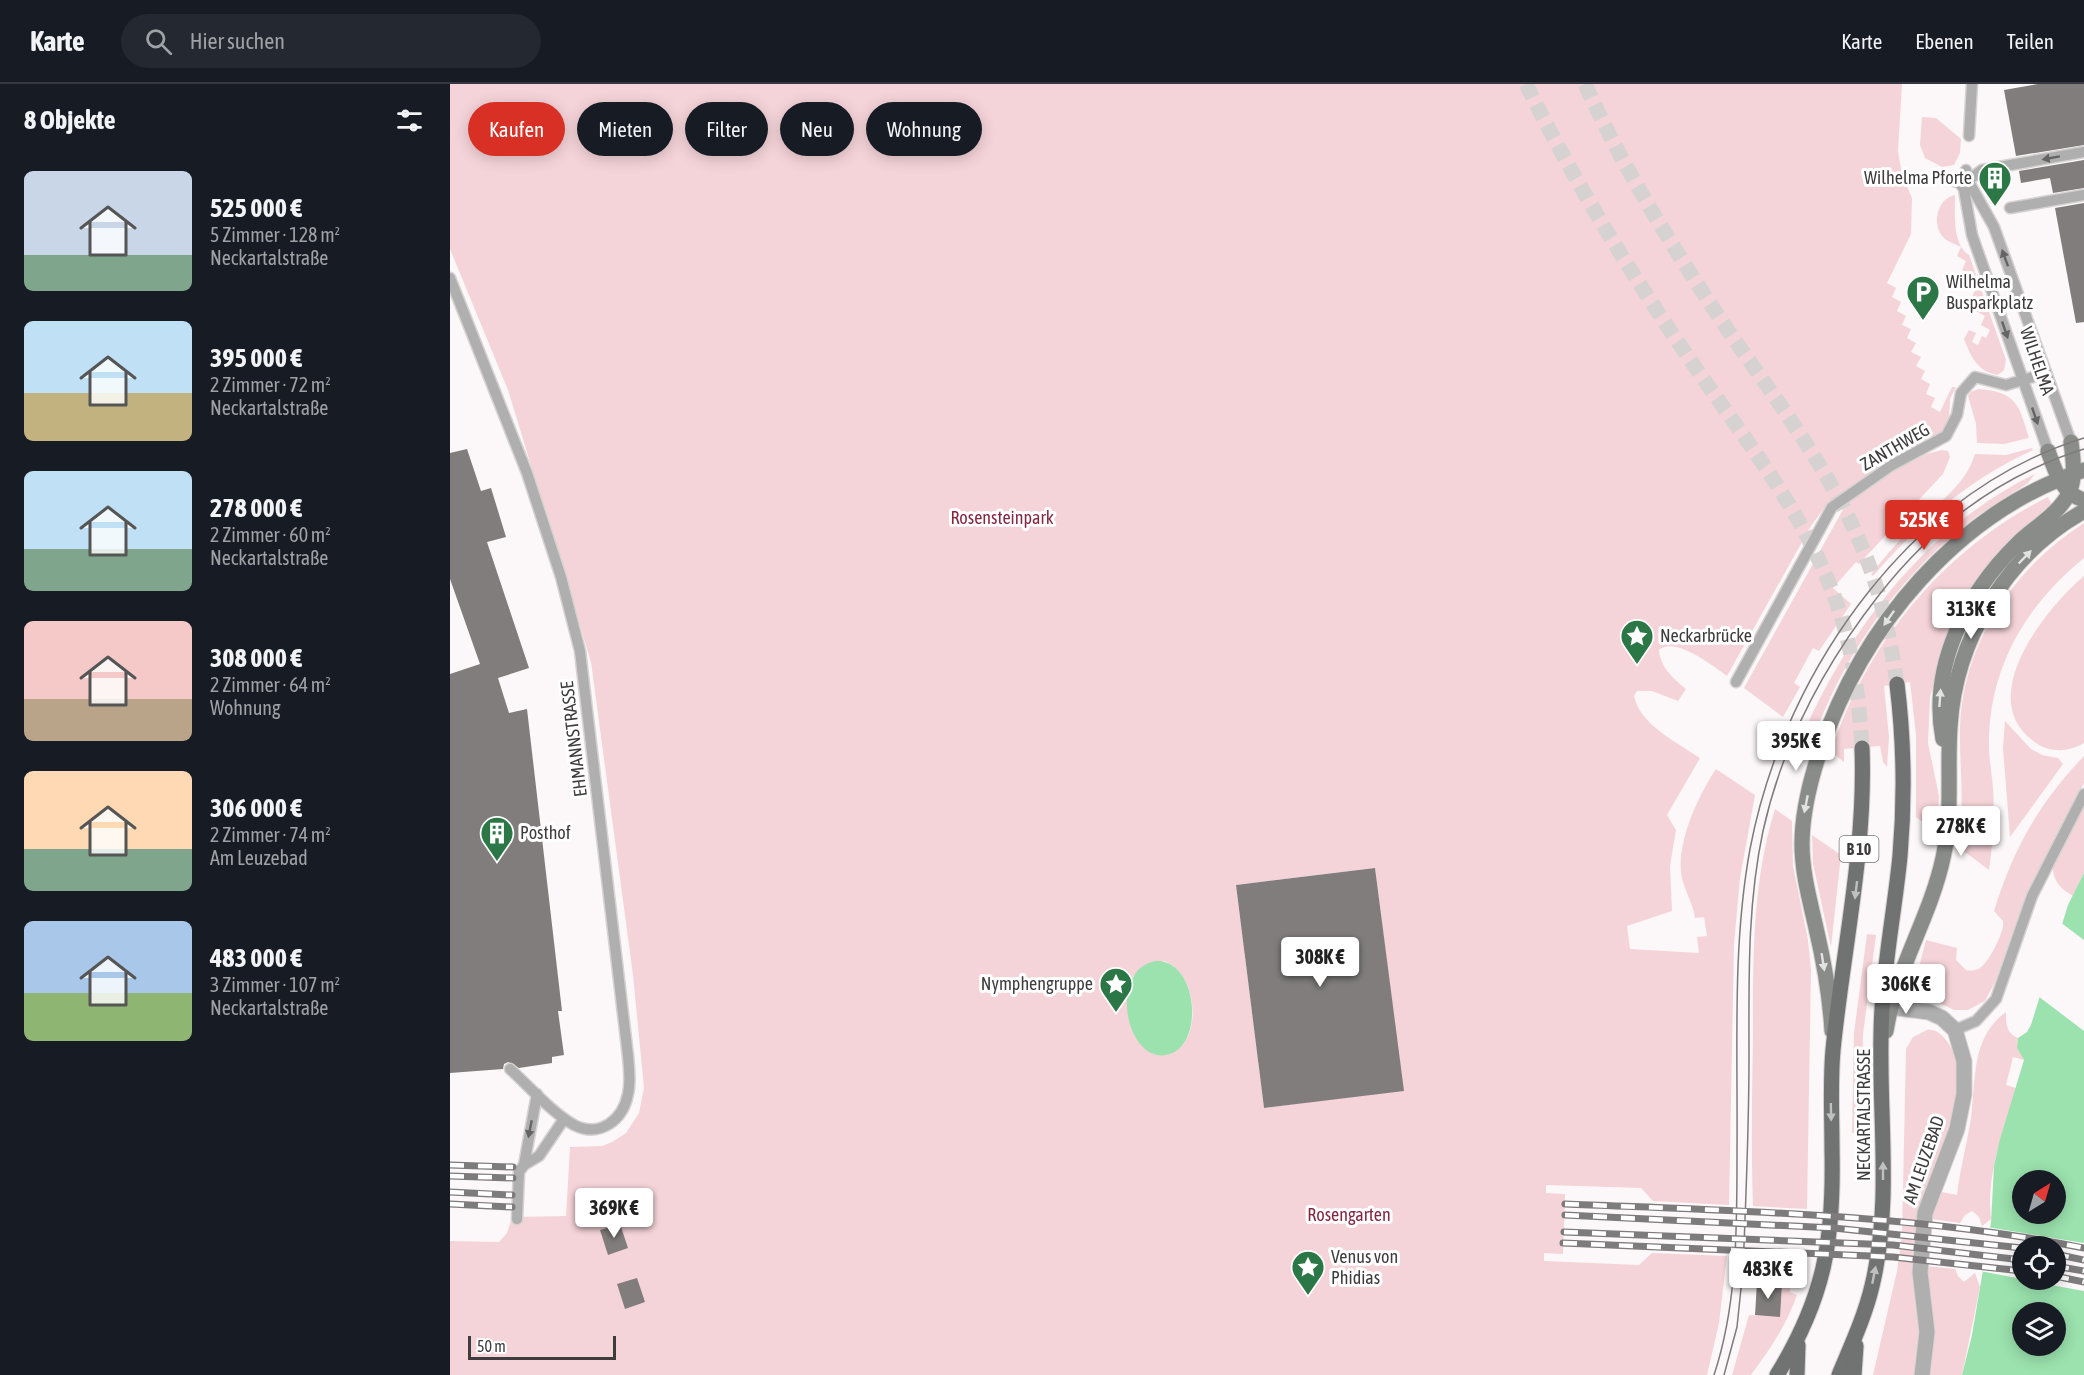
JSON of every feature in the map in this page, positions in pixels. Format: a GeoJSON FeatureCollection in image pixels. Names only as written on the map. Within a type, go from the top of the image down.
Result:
{"type":"FeatureCollection","features":[{"type":"Feature","properties":{"kind":"main road"},"geometry":{"type":"LineString","coordinates":[[2071,442],[2084,459]]}},
{"type":"Feature","properties":{"kind":"main road"},"geometry":{"type":"LineString","coordinates":[[1949,777],[1940,721],[1939,696],[1945,665],[1959,626],[1975,597],[2000,561],[2056,509],[2069,493],[2072,475],[2071,442]]}},
{"type":"Feature","properties":{"kind":"main road"},"geometry":{"type":"LineString","coordinates":[[2050,456],[2072,475]]}},
{"type":"Feature","properties":{"kind":"main road"},"geometry":{"type":"LineString","coordinates":[[2026,497],[2047,478],[2050,456]]}},
{"type":"Feature","properties":{"kind":"main road","name":"NECKARTALSTRASSE"},"geometry":{"type":"LineString","coordinates":[[1777,1375],[1804,1328],[1816,1298],[1826,1257],[1832,1178],[1833,1053],[1826,983],[1806,882],[1802,846],[1807,797],[1823,742],[1862,660],[1902,601],[1921,578],[1954,546],[1992,517],[2026,497],[2072,475]]}},
{"type":"Feature","properties":{"kind":"main road"},"geometry":{"type":"LineString","coordinates":[[2069,493],[2084,500]]}},
{"type":"Feature","properties":{"kind":"main road","name":"NECKARTALSTRASSE"},"geometry":{"type":"LineString","coordinates":[[1839,1375],[1862,1319],[1874,1277],[1883,1205],[1881,1057],[1890,1007],[1902,967],[1943,862],[1950,824],[1950,725],[1962,662],[1977,624],[1995,594],[2020,562],[2048,536],[2084,512]]}},
{"type":"Feature","properties":{"kind":"main road","name":"B 10"},"geometry":{"type":"LineString","coordinates":[[1881,1057],[1882,1009],[1900,856],[1903,794],[1903,736],[1897,684]]}},
{"type":"Feature","properties":{"kind":"main road","name":"B 10"},"geometry":{"type":"LineString","coordinates":[[1833,1053],[1857,878],[1863,786],[1862,748]]}},
{"type":"Feature","properties":{"kind":"main road","name":"B 10"},"geometry":{"type":"LineString","coordinates":[[1854,1375],[1862,1319]]}},
{"type":"Feature","properties":{"kind":"main road"},"geometry":{"type":"LineString","coordinates":[[1797,1375],[1798,1345],[1804,1328]]}},
{"type":"Feature","properties":{"kind":"street"},"geometry":{"type":"LineString","coordinates":[[1890,1007],[1936,1014],[1955,1030]]}},
{"type":"Feature","properties":{"kind":"street","name":"AM LEUZEBAD"},"geometry":{"type":"LineString","coordinates":[[1922,1375],[1927,1332],[1920,1272],[1925,1213],[1952,1146],[1964,1094],[1964,1061],[1960,1039],[1955,1030]]}},
{"type":"Feature","properties":{"kind":"lane"},"geometry":{"type":"LineString","coordinates":[[1969,136],[1972,84]]}},
{"type":"Feature","properties":{"kind":"lane"},"geometry":{"type":"LineString","coordinates":[[1962,179],[1983,170],[2084,152]]}},
{"type":"Feature","properties":{"kind":"lane","name":"WILHELMA"},"geometry":{"type":"LineString","coordinates":[[1962,179],[1970,184],[1994,227],[2071,442]]}},
{"type":"Feature","properties":{"kind":"lane","name":"WILHELMA"},"geometry":{"type":"LineString","coordinates":[[1962,179],[1972,235],[2050,456]]}},
{"type":"Feature","properties":{"kind":"lane"},"geometry":{"type":"LineString","coordinates":[[2010,208],[2084,195]]}},
{"type":"Feature","properties":{"kind":"lane","name":"EHMANNSTRASSE"},"geometry":{"type":"LineString","coordinates":[[450,278],[527,473],[561,577],[580,651],[630,1080],[620,1115],[607,1126],[589,1130],[564,1119],[510,1069]]}},
{"type":"Feature","properties":{"kind":"lane","name":"ZANTHWEG"},"geometry":{"type":"LineString","coordinates":[[1736,682],[1832,507],[1892,465],[1946,436],[1958,415],[1961,393],[1975,377],[2002,385],[2046,373]]}},
{"type":"Feature","properties":{"kind":"lane"},"geometry":{"type":"LineString","coordinates":[[1955,1030],[1976,1021],[1996,999],[2032,896],[2084,794]]}},
{"type":"Feature","properties":{"kind":"lane"},"geometry":{"type":"LineString","coordinates":[[524,1165],[537,1094]]}},
{"type":"Feature","properties":{"kind":"lane"},"geometry":{"type":"LineString","coordinates":[[517,1219],[519,1172],[524,1165],[539,1156],[564,1119]]}},
{"type":"Feature","properties":{"kind":"green space","name":"Rosensteinpark"},"geometry":{"type":"Polygon","coordinates":[[[450,84],[1902,84],[1898,151],[1902,175],[1912,198],[1911,234],[1887,283],[1896,288],[1892,297],[1901,302],[1897,311],[1906,316],[1902,325],[1911,329],[1907,338],[1916,343],[1911,352],[1921,357],[1916,366],[1925,371],[1921,379],[1930,384],[1926,394],[1935,398],[1931,407],[1940,412],[1952,387],[1956,387],[1950,399],[1949,419],[1942,431],[1928,442],[1889,461],[1827,504],[1811,526],[1727,676],[1684,649],[1666,647],[1659,650],[1662,662],[1672,677],[1686,689],[1678,701],[1652,691],[1637,691],[1634,696],[1644,716],[1652,724],[1700,758],[1667,815],[1676,830],[1670,866],[1672,911],[1627,926],[1630,949],[1699,953],[1697,937],[1707,936],[1704,917],[1695,918],[1683,883],[1681,865],[1685,836],[1690,821],[1716,769],[1755,795],[1740,878],[1734,944],[1729,1205],[1653,1201],[1641,1188],[1546,1185],[1546,1193],[1565,1194],[1565,1197],[1563,1254],[1544,1253],[1544,1261],[1639,1265],[1652,1253],[1727,1256],[1719,1323],[1707,1375],[450,1375],[450,1241],[499,1242],[507,1233],[512,1217],[566,1216],[570,1147],[602,1146],[626,1133],[639,1113],[644,1088],[633,975],[591,662],[508,390],[450,249],[450,84]],[[1375,868],[1236,885],[1264,1108],[1403,1090],[1375,868]],[[1164,961],[1133,976],[1128,999],[1130,1025],[1135,1036],[1152,1052],[1164,1055],[1184,1043],[1192,1022],[1191,997],[1187,985],[1174,966],[1164,961]]]}},
{"type":"Feature","properties":{"kind":"green space"},"geometry":{"type":"Polygon","coordinates":[[[1922,117],[1936,118],[1961,139],[1960,153],[1954,165],[1942,167],[1925,158],[1920,145],[1922,117]]]}},
{"type":"Feature","properties":{"kind":"green space"},"geometry":{"type":"Polygon","coordinates":[[[1955,195],[1957,236],[1969,255],[2006,360],[2004,370],[1998,375],[1985,371],[1976,363],[1964,339],[1969,330],[1976,333],[1972,342],[1978,345],[1982,336],[1986,338],[1990,330],[1981,325],[1985,316],[1976,311],[1981,302],[1972,297],[1976,288],[1967,283],[1971,274],[1962,270],[1966,261],[1957,256],[1961,247],[1944,238],[1938,227],[1940,207],[1949,197],[1955,195]]]}},
{"type":"Feature","properties":{"kind":"green space"},"geometry":{"type":"Polygon","coordinates":[[[1978,389],[2001,393],[2009,397],[2019,409],[2029,438],[2004,444],[1977,443],[1976,424],[1968,396],[1978,389]]]}},
{"type":"Feature","properties":{"kind":"green space"},"geometry":{"type":"Polygon","coordinates":[[[2032,448],[2033,450],[1987,474],[1946,504],[1908,538],[1873,576],[1871,574],[1908,531],[1956,487],[1964,477],[1975,454],[2006,455],[2032,448]]]}},
{"type":"Feature","properties":{"kind":"green space"},"geometry":{"type":"Polygon","coordinates":[[[1942,450],[1948,451],[1950,457],[1943,474],[1859,564],[1856,562],[1833,588],[1851,604],[1819,651],[1813,648],[1794,683],[1800,687],[1783,717],[1744,688],[1846,504],[1895,469],[1927,454],[1942,450]]]}},
{"type":"Feature","properties":{"kind":"green space"},"geometry":{"type":"Polygon","coordinates":[[[2035,474],[2028,483],[1964,526],[1916,571],[1894,596],[1856,650],[1825,709],[1813,740],[1804,732],[1823,693],[1869,618],[1897,583],[1927,550],[1961,521],[1997,495],[2035,474]]]}},
{"type":"Feature","properties":{"kind":"green space"},"geometry":{"type":"Polygon","coordinates":[[[2048,497],[2052,506],[1943,646],[1930,697],[1928,743],[1939,796],[1937,833],[1916,817],[1916,735],[1910,682],[1884,686],[1889,737],[1887,767],[1883,762],[1880,746],[1844,749],[1844,762],[1831,752],[1846,712],[1865,673],[1888,637],[1914,603],[1943,571],[1976,543],[2011,518],[2048,497]]]}},
{"type":"Feature","properties":{"kind":"green space"},"geometry":{"type":"Polygon","coordinates":[[[2084,523],[2084,558],[2044,597],[2028,618],[2014,641],[1995,691],[1990,718],[1989,747],[1994,808],[1989,870],[1957,846],[1962,802],[1960,727],[1963,696],[1971,666],[1982,637],[1997,610],[2015,585],[2059,541],[2084,523]]]}},
{"type":"Feature","properties":{"kind":"green space"},"geometry":{"type":"Polygon","coordinates":[[[2084,576],[2084,743],[2066,750],[2054,750],[2036,743],[2018,725],[2011,703],[2013,680],[2021,656],[2035,632],[2051,610],[2084,576]]]}},
{"type":"Feature","properties":{"kind":"green space"},"geometry":{"type":"Polygon","coordinates":[[[2005,721],[2031,749],[2042,755],[2058,758],[2063,764],[2010,837],[2003,748],[2005,721]]]}},
{"type":"Feature","properties":{"kind":"green space"},"geometry":{"type":"Polygon","coordinates":[[[2084,756],[2084,783],[2026,894],[1995,982],[1985,1001],[1968,1010],[1954,1010],[1922,994],[1917,987],[1916,979],[1926,940],[1957,948],[1956,960],[1966,970],[1978,969],[1988,960],[2003,926],[2003,921],[1994,911],[2001,888],[2019,847],[2041,809],[2084,756]]]}},
{"type":"Feature","properties":{"kind":"green space"},"geometry":{"type":"Polygon","coordinates":[[[2084,805],[2084,873],[2073,896],[2059,885],[2053,868],[2084,805]]]}},
{"type":"Feature","properties":{"kind":"green space"},"geometry":{"type":"Polygon","coordinates":[[[1775,809],[1792,821],[1793,866],[1808,940],[1811,970],[1807,1209],[1753,1206],[1755,922],[1762,865],[1775,809]]]}},
{"type":"Feature","properties":{"kind":"green space"},"geometry":{"type":"Polygon","coordinates":[[[1812,835],[1841,855],[1831,947],[1813,864],[1812,835]]]}},
{"type":"Feature","properties":{"kind":"green space"},"geometry":{"type":"Polygon","coordinates":[[[1867,934],[1876,935],[1863,1034],[1861,1133],[1852,1133],[1854,1033],[1867,934]]]}},
{"type":"Feature","properties":{"kind":"green space"},"geometry":{"type":"Polygon","coordinates":[[[2006,1012],[2008,1028],[2011,1034],[2018,1038],[2017,1048],[2024,1060],[2013,1057],[2006,1085],[2016,1088],[2001,1136],[1994,1169],[1991,1185],[1991,1219],[1982,1226],[1979,1217],[1972,1211],[1965,1215],[1960,1223],[1931,1219],[1942,1192],[1957,1195],[1971,1118],[1977,1060],[1986,1034],[2006,1012]]]}},
{"type":"Feature","properties":{"kind":"green space"},"geometry":{"type":"Polygon","coordinates":[[[1927,1030],[1937,1032],[1946,1040],[1955,1057],[1958,1078],[1956,1101],[1950,1124],[1920,1211],[1914,1238],[1912,1271],[1920,1330],[1915,1375],[1873,1375],[1897,1271],[1902,1235],[1906,1049],[1913,1037],[1927,1030]]]}},
{"type":"Feature","properties":{"kind":"green space"},"geometry":{"type":"Polygon","coordinates":[[[1775,1257],[1804,1259],[1791,1272],[1790,1292],[1797,1295],[1777,1337],[1751,1375],[1732,1375],[1749,1315],[1780,1316],[1782,1279],[1774,1278],[1775,1257]]]}},
{"type":"Feature","properties":{"kind":"green space"},"geometry":{"type":"Polygon","coordinates":[[[1926,1266],[1955,1269],[1964,1282],[1975,1273],[1980,1287],[1962,1375],[1929,1375],[1934,1332],[1926,1266]]]}},
{"type":"Feature","properties":{"kind":"shaded area"},"geometry":{"type":"Polygon","coordinates":[[[2084,873],[2084,1375],[1962,1375],[1972,1335],[1991,1223],[1994,1166],[2024,1060],[2017,1048],[2018,1038],[2027,1032],[2068,905],[2084,873]]]}},
{"type":"Feature","properties":{"kind":"shaded area"},"geometry":{"type":"Polygon","coordinates":[[[1156,961],[1170,964],[1181,974],[1188,988],[1192,1005],[1187,1037],[1179,1049],[1166,1055],[1152,1053],[1140,1044],[1132,1030],[1128,1014],[1127,996],[1132,980],[1141,968],[1156,961]]]}},
{"type":"Feature","properties":{"kind":"pier"},"geometry":{"type":"Polygon","coordinates":[[[2060,922],[2084,940],[2084,1031],[2038,996],[2060,922]]]}},
{"type":"Feature","properties":{"kind":"pier"},"geometry":{"type":"Polygon","coordinates":[[[1987,1227],[2042,1236],[2012,1236],[2012,1277],[1980,1271],[1987,1227]]]}},
{"type":"Feature","properties":{"kind":"pier"},"geometry":{"type":"Polygon","coordinates":[[[2066,1240],[2084,1243],[2084,1291],[2066,1288],[2066,1240]]]}},
{"type":"Feature","properties":{"kind":"building"},"geometry":{"type":"Polygon","coordinates":[[[2038,84],[2084,84],[2084,145],[2016,156],[2004,90],[2038,84]]]}},
{"type":"Feature","properties":{"kind":"building"},"geometry":{"type":"Polygon","coordinates":[[[2084,160],[2084,188],[2053,193],[2050,178],[2021,183],[2019,171],[2084,160]]]}},
{"type":"Feature","properties":{"kind":"building"},"geometry":{"type":"Polygon","coordinates":[[[2084,203],[2084,322],[2076,323],[2055,208],[2084,203]]]}},
{"type":"Feature","properties":{"kind":"building","name":"Posthof"},"geometry":{"type":"Polygon","coordinates":[[[467,449],[481,491],[491,488],[506,537],[487,542],[529,668],[498,678],[509,713],[527,709],[562,1011],[558,1011],[564,1055],[552,1057],[552,1063],[519,1068],[508,1062],[504,1064],[503,1069],[450,1073],[450,674],[480,664],[450,579],[450,453],[467,449]]]}},
{"type":"Feature","properties":{"kind":"building"},"geometry":{"type":"Polygon","coordinates":[[[1375,868],[1404,1091],[1264,1108],[1236,885],[1375,868]]]}},
{"type":"Feature","properties":{"kind":"building"},"geometry":{"type":"Polygon","coordinates":[[[620,1224],[628,1248],[608,1255],[600,1230],[620,1224]]]}},
{"type":"Feature","properties":{"kind":"building"},"geometry":{"type":"Polygon","coordinates":[[[637,1278],[645,1302],[625,1309],[617,1284],[637,1278]]]}},
{"type":"Feature","properties":{"kind":"building"},"geometry":{"type":"Polygon","coordinates":[[[1757,1282],[1782,1284],[1780,1317],[1755,1315],[1757,1282]]]}},
{"type":"Feature","properties":{"kind":"tunnel"},"geometry":{"type":"LineString","coordinates":[[1526,84],[1560,150],[1617,248],[1678,342],[1765,467],[1804,531],[1836,601],[1847,637],[1857,692],[1862,748]]}},
{"type":"Feature","properties":{"kind":"tunnel"},"geometry":{"type":"LineString","coordinates":[[1585,84],[1631,175],[1666,234],[1721,320],[1822,468],[1839,500],[1874,579],[1886,623],[1897,684]]}},
{"type":"Feature","properties":{"kind":"tram line"},"geometry":{"type":"LineString","coordinates":[[1714,1375],[1728,1320],[1734,1263],[1737,1205],[1737,998],[1744,886],[1758,814],[1780,746],[1794,712],[1828,649],[1870,590],[1915,540],[1966,497],[1993,479],[2052,449],[2084,438]]}},
{"type":"Feature","properties":{"kind":"tram line"},"geometry":{"type":"LineString","coordinates":[[1724,1375],[1737,1327],[1743,1269],[1750,944],[1754,887],[1771,799],[1794,737],[1824,677],[1859,621],[1900,570],[1922,547],[1970,506],[1997,489],[2024,473],[2084,449]]}},
{"type":"Feature","properties":{"kind":"railway"},"geometry":{"type":"LineString","coordinates":[[450,1165],[513,1167]]}},
{"type":"Feature","properties":{"kind":"railway"},"geometry":{"type":"LineString","coordinates":[[450,1176],[513,1178]]}},
{"type":"Feature","properties":{"kind":"railway"},"geometry":{"type":"LineString","coordinates":[[450,1192],[512,1195]]}},
{"type":"Feature","properties":{"kind":"railway"},"geometry":{"type":"LineString","coordinates":[[450,1204],[512,1207]]}},
{"type":"Feature","properties":{"kind":"railway"},"geometry":{"type":"LineString","coordinates":[[1565,1204],[1760,1212],[1891,1221],[1956,1228],[2084,1248]]}},
{"type":"Feature","properties":{"kind":"railway"},"geometry":{"type":"LineString","coordinates":[[1565,1215],[1834,1228],[2012,1247]]}},
{"type":"Feature","properties":{"kind":"railway"},"geometry":{"type":"LineString","coordinates":[[1564,1232],[1893,1245],[2012,1259]]}},
{"type":"Feature","properties":{"kind":"railway"},"geometry":{"type":"LineString","coordinates":[[1563,1243],[1893,1257],[2012,1270]]}},
{"type":"Feature","properties":{"kind":"railway"},"geometry":{"type":"LineString","coordinates":[[2066,1256],[2084,1260]]}},
{"type":"Feature","properties":{"kind":"railway"},"geometry":{"type":"LineString","coordinates":[[2066,1268],[2084,1271]]}},
{"type":"Feature","properties":{"kind":"railway"},"geometry":{"type":"LineString","coordinates":[[2066,1278],[2084,1282]]}},
{"type":"Feature","properties":{"kind":"place","name":"Wilhelma Pforte"},"geometry":{"type":"Point","coordinates":[1995,207]}},
{"type":"Feature","properties":{"kind":"place","name":"Wilhelma Busparkplatz"},"geometry":{"type":"Point","coordinates":[1923,321]}},
{"type":"Feature","properties":{"kind":"place","name":"Neckarbrücke"},"geometry":{"type":"Point","coordinates":[1637,665]}},
{"type":"Feature","properties":{"kind":"place","name":"Posthof"},"geometry":{"type":"Point","coordinates":[497,862]}},
{"type":"Feature","properties":{"kind":"place","name":"Nymphengruppe"},"geometry":{"type":"Point","coordinates":[1116,1013]}},
{"type":"Feature","properties":{"kind":"place","name":"Venus von Phidias"},"geometry":{"type":"Point","coordinates":[1308,1296]}},
{"type":"Feature","properties":{"kind":"park label","name":"Rosengarten"},"geometry":{"type":"Point","coordinates":[1349,1215]}}]}
